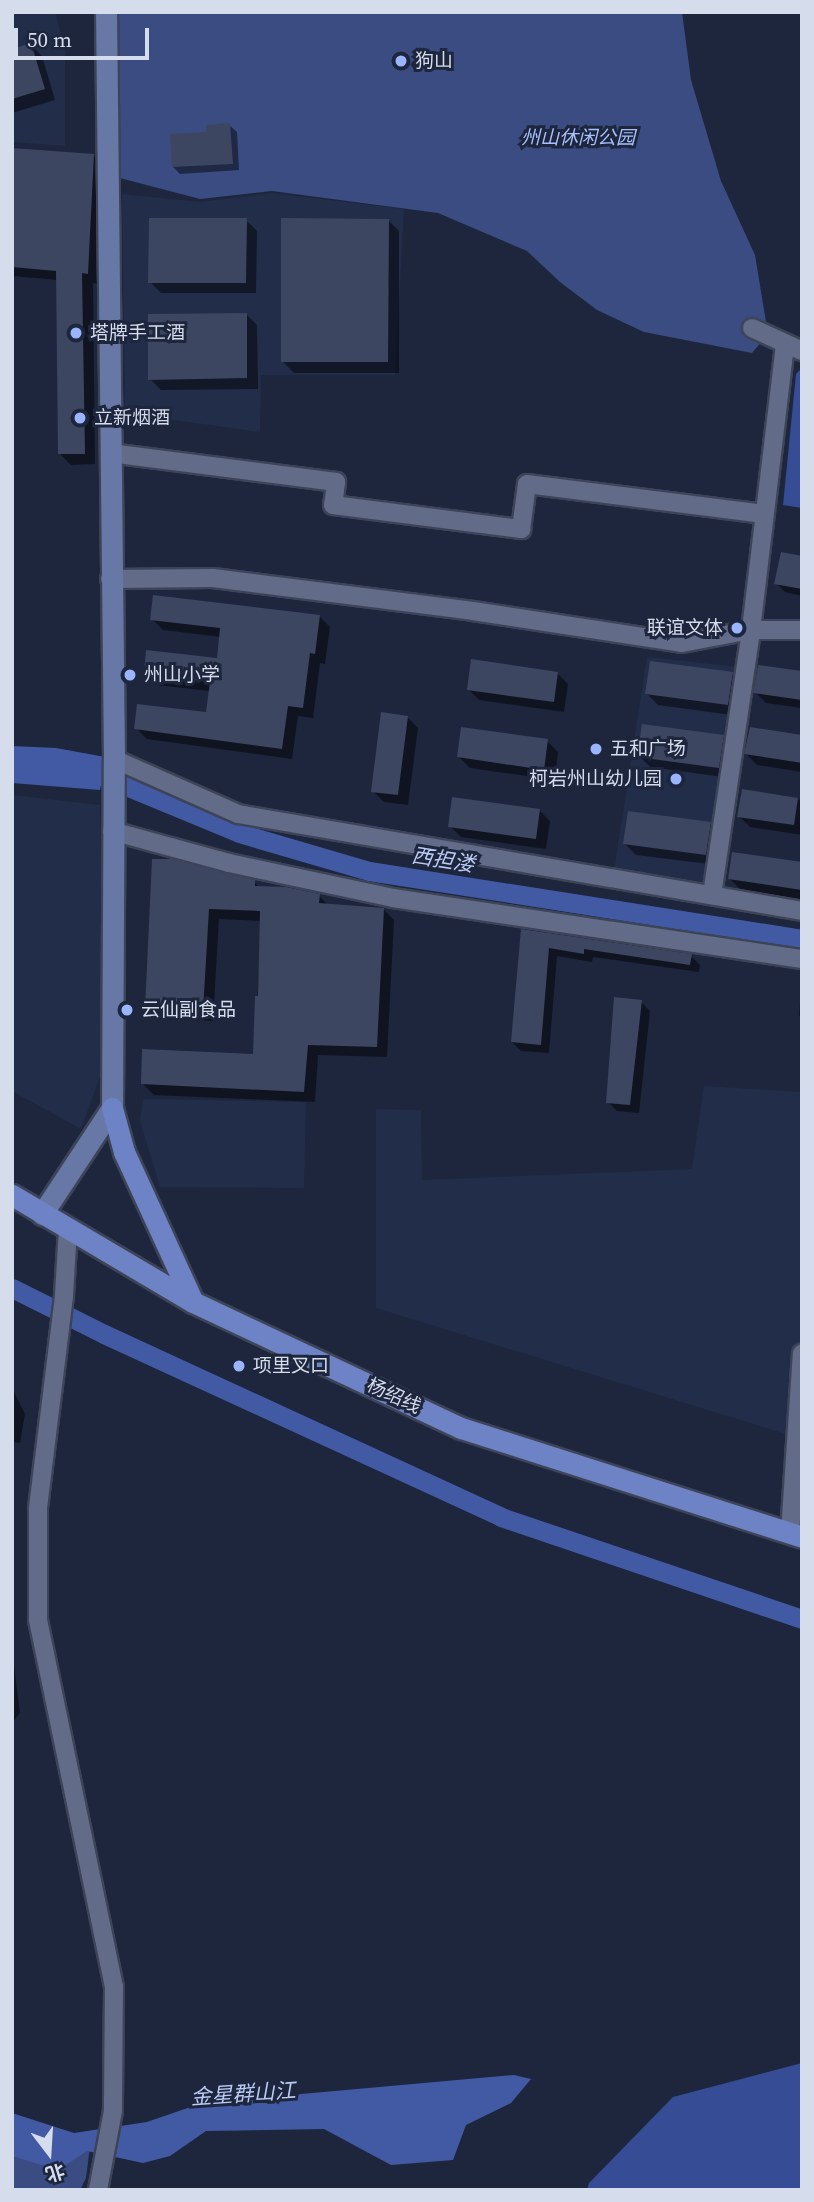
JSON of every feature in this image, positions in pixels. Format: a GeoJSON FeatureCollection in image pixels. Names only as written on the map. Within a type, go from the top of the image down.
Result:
{"type":"FeatureCollection","features":[{"type":"Feature","properties":{"kind":"main road"},"geometry":{"type":"LineString","coordinates":[[112,1108],[124,1152],[193,1302]]}},
{"type":"Feature","properties":{"kind":"main road","name":"杨绍线"},"geometry":{"type":"LineString","coordinates":[[12,1195],[193,1302],[461,1428],[796,1535]]}},
{"type":"Feature","properties":{"kind":"street"},"geometry":{"type":"LineString","coordinates":[[42,1214],[112,1108],[114,759],[106,12]]}},
{"type":"Feature","properties":{"kind":"street"},"geometry":{"type":"LineString","coordinates":[[712,895],[751,630],[764,514],[793,347],[752,328]]}},
{"type":"Feature","properties":{"kind":"street"},"geometry":{"type":"LineString","coordinates":[[110,453],[336,482],[333,505],[521,529],[527,484],[764,514]]}},
{"type":"Feature","properties":{"kind":"street"},"geometry":{"type":"LineString","coordinates":[[110,579],[212,578],[635,634],[682,643],[751,630],[802,630]]}},
{"type":"Feature","properties":{"kind":"street"},"geometry":{"type":"LineString","coordinates":[[114,759],[238,814],[802,911]]}},
{"type":"Feature","properties":{"kind":"street"},"geometry":{"type":"LineString","coordinates":[[112,831],[229,863],[393,898],[802,959]]}},
{"type":"Feature","properties":{"kind":"street"},"geometry":{"type":"LineString","coordinates":[[68,1228],[64,1296],[38,1509],[38,1620],[114,1987],[113,2111],[98,2190]]}},
{"type":"Feature","properties":{"kind":"street"},"geometry":{"type":"LineString","coordinates":[[796,1535],[802,1353]]}},
{"type":"Feature","properties":{"kind":"shaded area"},"geometry":{"type":"Polygon","coordinates":[[[12,12],[55,12],[65,50],[65,146],[12,142],[12,12]]]}},
{"type":"Feature","properties":{"kind":"shaded area"},"geometry":{"type":"Polygon","coordinates":[[[272,193],[404,209],[395,375],[261,375],[260,432],[125,413],[122,194],[200,202],[272,193]]]}},
{"type":"Feature","properties":{"kind":"shaded area"},"geometry":{"type":"Polygon","coordinates":[[[802,368],[802,508],[783,505],[796,374],[802,368]]]}},
{"type":"Feature","properties":{"kind":"shaded area","name":"柯岩州山幼儿园"},"geometry":{"type":"Polygon","coordinates":[[[647,657],[739,667],[709,885],[614,871],[647,657]]]}},
{"type":"Feature","properties":{"kind":"shaded area"},"geometry":{"type":"Polygon","coordinates":[[[12,746],[56,748],[105,757],[100,790],[12,783],[12,746]]]}},
{"type":"Feature","properties":{"kind":"shaded area"},"geometry":{"type":"Polygon","coordinates":[[[12,795],[100,805],[105,1063],[81,1129],[12,1091],[12,795]]]}},
{"type":"Feature","properties":{"kind":"shaded area"},"geometry":{"type":"Polygon","coordinates":[[[704,1086],[802,1092],[802,1439],[376,1308],[376,1109],[421,1110],[422,1180],[692,1169],[704,1086]]]}},
{"type":"Feature","properties":{"kind":"shaded area"},"geometry":{"type":"Polygon","coordinates":[[[143,1099],[306,1102],[304,1188],[160,1187],[140,1121],[143,1099]]]}},
{"type":"Feature","properties":{"kind":"shaded area"},"geometry":{"type":"Polygon","coordinates":[[[802,2063],[802,2190],[587,2190],[589,2183],[673,2097],[802,2063]]]}},
{"type":"Feature","properties":{"kind":"shaded area"},"geometry":{"type":"Polygon","coordinates":[[[514,2075],[531,2079],[511,2103],[466,2125],[453,2160],[391,2165],[324,2129],[206,2131],[170,2156],[143,2163],[87,2151],[58,2170],[12,2156],[12,2113],[74,2133],[147,2122],[202,2103],[514,2075]]]}},
{"type":"Feature","properties":{"kind":"green space","name":"州山休闲公园"},"geometry":{"type":"Polygon","coordinates":[[[116,12],[682,12],[691,80],[721,181],[755,255],[768,334],[752,353],[644,332],[597,310],[560,282],[527,251],[438,213],[272,191],[200,199],[116,177],[116,12]]]}},
{"type":"Feature","properties":{"kind":"green space"},"geometry":{"type":"Polygon","coordinates":[[[12,2128],[90,2147],[86,2178],[80,2190],[12,2190],[12,2128]]]}},
{"type":"Feature","properties":{"kind":"building"},"geometry":{"type":"Polygon","coordinates":[[[31,43],[45,89],[12,99],[12,49],[31,43]]]}},
{"type":"Feature","properties":{"kind":"building"},"geometry":{"type":"Polygon","coordinates":[[[230,123],[233,164],[172,167],[170,134],[206,132],[206,125],[230,123]]]}},
{"type":"Feature","properties":{"kind":"building"},"geometry":{"type":"Polygon","coordinates":[[[12,148],[94,154],[88,274],[82,273],[85,454],[58,454],[56,271],[12,267],[12,148]]]}},
{"type":"Feature","properties":{"kind":"building"},"geometry":{"type":"Polygon","coordinates":[[[149,218],[247,218],[246,283],[148,283],[149,218]]]}},
{"type":"Feature","properties":{"kind":"building"},"geometry":{"type":"Polygon","coordinates":[[[281,218],[389,219],[388,362],[281,362],[281,218]]]}},
{"type":"Feature","properties":{"kind":"building"},"geometry":{"type":"Polygon","coordinates":[[[247,313],[247,378],[148,380],[148,314],[247,313]]]}},
{"type":"Feature","properties":{"kind":"building"},"geometry":{"type":"Polygon","coordinates":[[[781,552],[802,556],[802,589],[774,584],[781,552]]]}},
{"type":"Feature","properties":{"kind":"building"},"geometry":{"type":"Polygon","coordinates":[[[153,595],[320,615],[315,654],[310,653],[303,708],[288,706],[282,749],[134,729],[137,704],[206,712],[210,682],[144,674],[146,650],[217,658],[220,628],[150,620],[153,595]]]}},
{"type":"Feature","properties":{"kind":"building"},"geometry":{"type":"Polygon","coordinates":[[[471,659],[558,672],[554,702],[467,690],[471,659]]]}},
{"type":"Feature","properties":{"kind":"building"},"geometry":{"type":"Polygon","coordinates":[[[650,661],[733,672],[728,705],[645,694],[650,661]]]}},
{"type":"Feature","properties":{"kind":"building"},"geometry":{"type":"Polygon","coordinates":[[[758,665],[802,671],[802,700],[753,693],[758,665]]]}},
{"type":"Feature","properties":{"kind":"building"},"geometry":{"type":"Polygon","coordinates":[[[381,712],[408,716],[398,795],[371,792],[381,712]]]}},
{"type":"Feature","properties":{"kind":"building"},"geometry":{"type":"Polygon","coordinates":[[[642,724],[724,735],[719,768],[637,757],[642,724]]]}},
{"type":"Feature","properties":{"kind":"building"},"geometry":{"type":"Polygon","coordinates":[[[461,727],[548,739],[544,770],[457,757],[461,727]]]}},
{"type":"Feature","properties":{"kind":"building"},"geometry":{"type":"Polygon","coordinates":[[[750,727],[802,735],[802,763],[744,754],[750,727]]]}},
{"type":"Feature","properties":{"kind":"building"},"geometry":{"type":"Polygon","coordinates":[[[742,789],[798,798],[794,825],[737,817],[742,789]]]}},
{"type":"Feature","properties":{"kind":"building"},"geometry":{"type":"Polygon","coordinates":[[[452,797],[540,809],[536,839],[448,827],[452,797]]]}},
{"type":"Feature","properties":{"kind":"building"},"geometry":{"type":"Polygon","coordinates":[[[628,811],[711,822],[706,855],[623,844],[628,811]]]}},
{"type":"Feature","properties":{"kind":"building"},"geometry":{"type":"Polygon","coordinates":[[[732,852],[802,862],[802,890],[728,879],[732,852]]]}},
{"type":"Feature","properties":{"kind":"building"},"geometry":{"type":"Polygon","coordinates":[[[152,859],[172,859],[255,880],[255,886],[286,887],[320,894],[319,903],[384,908],[377,1047],[308,1045],[304,1092],[141,1084],[142,1049],[253,1054],[255,996],[258,996],[260,911],[209,909],[203,1011],[145,1009],[152,859]]]}},
{"type":"Feature","properties":{"kind":"building"},"geometry":{"type":"Polygon","coordinates":[[[521,929],[692,954],[690,965],[584,949],[584,954],[549,948],[541,1045],[511,1042],[521,929]]]}},
{"type":"Feature","properties":{"kind":"building"},"geometry":{"type":"Polygon","coordinates":[[[614,997],[642,1000],[630,1105],[606,1103],[614,997]]]}},
{"type":"Feature","properties":{"kind":"waterway","name":"西担溇"},"geometry":{"type":"LineString","coordinates":[[77,769],[92,772],[239,833],[369,871],[802,939]]}},
{"type":"Feature","properties":{"kind":"waterway"},"geometry":{"type":"LineString","coordinates":[[12,1288],[104,1334],[501,1517],[802,1619]]}},
{"type":"Feature","properties":{"kind":"place","name":"狗山"},"geometry":{"type":"Point","coordinates":[401,61]}},
{"type":"Feature","properties":{"kind":"place","name":"塔牌手工酒"},"geometry":{"type":"Point","coordinates":[76,333]}},
{"type":"Feature","properties":{"kind":"place","name":"立新烟酒"},"geometry":{"type":"Point","coordinates":[80,418]}},
{"type":"Feature","properties":{"kind":"place","name":"联谊文体"},"geometry":{"type":"Point","coordinates":[737,628]}},
{"type":"Feature","properties":{"kind":"place","name":"州山小学"},"geometry":{"type":"Point","coordinates":[130,675]}},
{"type":"Feature","properties":{"kind":"place","name":"五和广场"},"geometry":{"type":"Point","coordinates":[596,749]}},
{"type":"Feature","properties":{"kind":"place","name":"柯岩州山幼儿园"},"geometry":{"type":"Point","coordinates":[676,779]}},
{"type":"Feature","properties":{"kind":"place","name":"云仙副食品"},"geometry":{"type":"Point","coordinates":[127,1010]}},
{"type":"Feature","properties":{"kind":"place","name":"项里叉口"},"geometry":{"type":"Point","coordinates":[239,1366]}},
{"type":"Feature","properties":{"kind":"water label","name":"金星群山江"},"geometry":{"type":"Point","coordinates":[243,2094]}}]}
